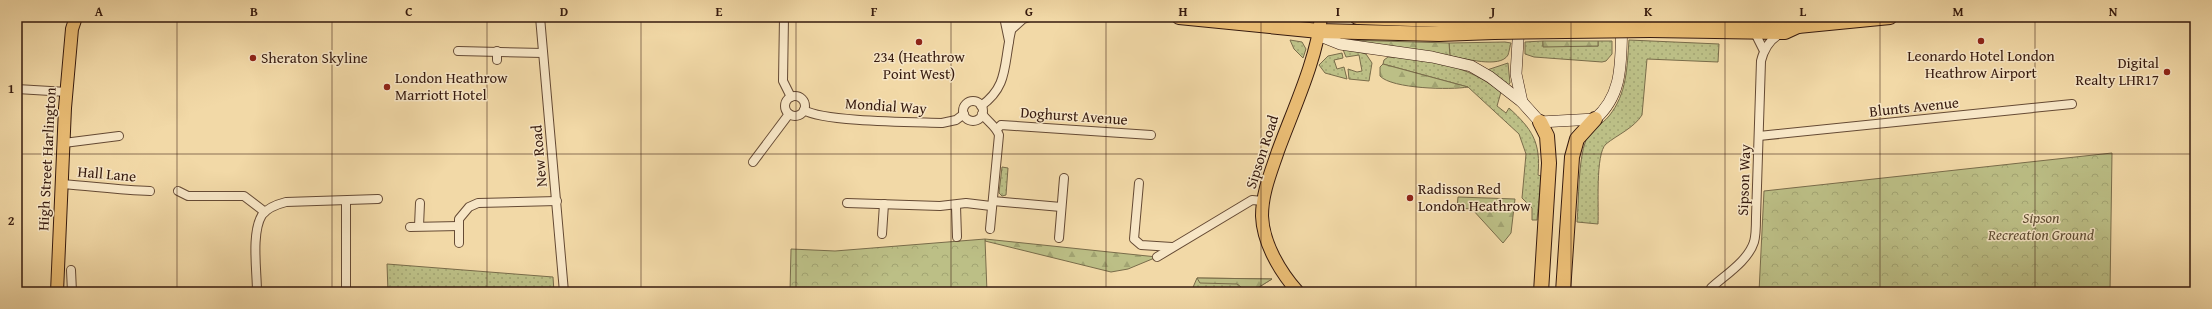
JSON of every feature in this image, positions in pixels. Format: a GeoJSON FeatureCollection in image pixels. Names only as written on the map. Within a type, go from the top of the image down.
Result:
{"type":"FeatureCollection","features":[{"type":"Feature","properties":{"kind":"highway"},"geometry":{"type":"LineString","coordinates":[[1179,17],[1319,31],[1439,34],[1494,27]]}},
{"type":"Feature","properties":{"kind":"highway"},"geometry":{"type":"LineString","coordinates":[[1357,17],[1494,27],[1785,21],[1798,26]]}},
{"type":"Feature","properties":{"kind":"highway"},"geometry":{"type":"LineString","coordinates":[[1649,25],[1785,32],[1798,26],[1890,17]]}},
{"type":"Feature","properties":{"kind":"highway"},"geometry":{"type":"LineString","coordinates":[[1563,292],[1572,157],[1580,136],[1595,119]]}},
{"type":"Feature","properties":{"kind":"highway"},"geometry":{"type":"LineString","coordinates":[[1540,122],[1547,136],[1549,164],[1541,292]]}},
{"type":"Feature","properties":{"kind":"main road","name":"High Street Harlington"},"geometry":{"type":"LineString","coordinates":[[68,17],[72,29]]}},
{"type":"Feature","properties":{"kind":"main road","name":"High Street Harlington"},"geometry":{"type":"LineString","coordinates":[[57,292],[67,92],[72,29],[76,17]]}},
{"type":"Feature","properties":{"kind":"main road","name":"Sipson Road"},"geometry":{"type":"LineString","coordinates":[[1298,292],[1281,269],[1270,247],[1262,217],[1263,201],[1274,163],[1319,31],[1321,17]]}},
{"type":"Feature","properties":{"kind":"street","name":"New Road"},"geometry":{"type":"LineString","coordinates":[[540,17],[564,292]]}},
{"type":"Feature","properties":{"kind":"street"},"geometry":{"type":"LineString","coordinates":[[1004,17],[1009,41]]}},
{"type":"Feature","properties":{"kind":"street"},"geometry":{"type":"LineString","coordinates":[[981,106],[996,91],[1006,72],[1009,41],[1014,17]]}},
{"type":"Feature","properties":{"kind":"street"},"geometry":{"type":"LineString","coordinates":[[1012,28],[1020,21],[1030,17]]}},
{"type":"Feature","properties":{"kind":"street"},"geometry":{"type":"LineString","coordinates":[[1519,17],[1516,74],[1522,102]]}},
{"type":"Feature","properties":{"kind":"street"},"geometry":{"type":"LineString","coordinates":[[1319,31],[1325,38],[1340,44],[1432,57],[1471,66],[1490,77],[1522,102],[1540,122],[1595,119],[1607,108],[1617,89],[1623,17]]}},
{"type":"Feature","properties":{"kind":"street"},"geometry":{"type":"LineString","coordinates":[[786,18],[783,81],[791,97]]}},
{"type":"Feature","properties":{"kind":"street"},"geometry":{"type":"LineString","coordinates":[[1754,31],[1764,51]]}},
{"type":"Feature","properties":{"kind":"street"},"geometry":{"type":"LineString","coordinates":[[1764,51],[1773,37],[1785,32]]}},
{"type":"Feature","properties":{"kind":"street"},"geometry":{"type":"LineString","coordinates":[[458,51],[543,53]]}},
{"type":"Feature","properties":{"kind":"street"},"geometry":{"type":"LineString","coordinates":[[497,51],[497,60]]}},
{"type":"Feature","properties":{"kind":"street","name":"Sipson Way"},"geometry":{"type":"LineString","coordinates":[[1711,292],[1712,288],[1729,271],[1743,261],[1754,243],[1760,136],[1761,73],[1764,51]]}},
{"type":"Feature","properties":{"kind":"street"},"geometry":{"type":"LineString","coordinates":[[17,89],[67,92]]}},
{"type":"Feature","properties":{"kind":"street"},"geometry":{"type":"LineString","coordinates":[[791,97],[798,97],[803,100],[804,110],[798,116],[789,114],[785,106],[787,100],[791,97]]}},
{"type":"Feature","properties":{"kind":"street"},"geometry":{"type":"LineString","coordinates":[[982,114],[979,119],[967,119],[964,114],[965,106],[970,102],[976,102],[981,106],[982,114],[988,122],[997,129],[999,135],[990,229]]}},
{"type":"Feature","properties":{"kind":"street","name":"Blunts Avenue"},"geometry":{"type":"LineString","coordinates":[[1760,136],[2072,104]]}},
{"type":"Feature","properties":{"kind":"street","name":"Mondial Way"},"geometry":{"type":"LineString","coordinates":[[804,110],[810,113],[850,118],[942,123],[956,120],[964,114]]}},
{"type":"Feature","properties":{"kind":"street"},"geometry":{"type":"LineString","coordinates":[[753,162],[789,114]]}},
{"type":"Feature","properties":{"kind":"street","name":"Doghurst Avenue"},"geometry":{"type":"LineString","coordinates":[[997,129],[1001,125],[1151,135]]}},
{"type":"Feature","properties":{"kind":"street"},"geometry":{"type":"LineString","coordinates":[[64,143],[118,136]]}},
{"type":"Feature","properties":{"kind":"street"},"geometry":{"type":"LineString","coordinates":[[1058,238],[1064,178]]}},
{"type":"Feature","properties":{"kind":"street"},"geometry":{"type":"LineString","coordinates":[[1139,183],[1134,239],[1141,245],[1173,247]]}},
{"type":"Feature","properties":{"kind":"street","name":"Hall Lane"},"geometry":{"type":"LineString","coordinates":[[62,184],[94,186],[117,190],[150,191]]}},
{"type":"Feature","properties":{"kind":"street"},"geometry":{"type":"LineString","coordinates":[[178,191],[188,196],[244,196],[265,212]]}},
{"type":"Feature","properties":{"kind":"street"},"geometry":{"type":"LineString","coordinates":[[257,292],[256,237],[261,219],[265,212],[274,205],[286,202],[378,199]]}},
{"type":"Feature","properties":{"kind":"street"},"geometry":{"type":"LineString","coordinates":[[346,200],[346,292]]}},
{"type":"Feature","properties":{"kind":"street"},"geometry":{"type":"LineString","coordinates":[[1157,256],[1252,200],[1263,201]]}},
{"type":"Feature","properties":{"kind":"street"},"geometry":{"type":"LineString","coordinates":[[459,243],[459,219],[469,207],[478,203],[557,201]]}},
{"type":"Feature","properties":{"kind":"street"},"geometry":{"type":"LineString","coordinates":[[419,226],[420,203]]}},
{"type":"Feature","properties":{"kind":"street"},"geometry":{"type":"LineString","coordinates":[[847,203],[956,206],[966,204],[992,204],[1061,207]]}},
{"type":"Feature","properties":{"kind":"street"},"geometry":{"type":"LineString","coordinates":[[882,234],[884,204]]}},
{"type":"Feature","properties":{"kind":"street"},"geometry":{"type":"LineString","coordinates":[[956,206],[957,236]]}},
{"type":"Feature","properties":{"kind":"street"},"geometry":{"type":"LineString","coordinates":[[410,227],[459,226]]}},
{"type":"Feature","properties":{"kind":"street"},"geometry":{"type":"LineString","coordinates":[[57,278],[71,274],[72,292]]}},
{"type":"Feature","properties":{"kind":"green space"},"geometry":{"type":"Polygon","coordinates":[[[1290,40],[1302,42],[1306,49],[1303,58],[1294,49],[1290,40]]]}},
{"type":"Feature","properties":{"kind":"green space"},"geometry":{"type":"Polygon","coordinates":[[[1346,40],[1449,43],[1450,56],[1346,40]]]}},
{"type":"Feature","properties":{"kind":"green space"},"geometry":{"type":"Polygon","coordinates":[[[1629,40],[1719,44],[1718,62],[1647,59],[1642,115],[1635,124],[1606,144],[1600,158],[1598,182],[1598,224],[1577,222],[1580,169],[1583,148],[1588,136],[1609,116],[1619,99],[1625,80],[1629,40]]]}},
{"type":"Feature","properties":{"kind":"green space"},"geometry":{"type":"Polygon","coordinates":[[[1543,41],[1543,46],[1598,46],[1598,41],[1612,41],[1612,54],[1606,61],[1602,62],[1534,57],[1525,54],[1525,42],[1543,41]]]}},
{"type":"Feature","properties":{"kind":"green space"},"geometry":{"type":"Polygon","coordinates":[[[1543,41],[1598,41],[1598,46],[1543,47],[1543,41]]]}},
{"type":"Feature","properties":{"kind":"green space"},"geometry":{"type":"Polygon","coordinates":[[[1449,43],[1511,43],[1508,55],[1504,59],[1498,61],[1481,62],[1450,56],[1449,43]]]}},
{"type":"Feature","properties":{"kind":"green space"},"geometry":{"type":"Polygon","coordinates":[[[1342,47],[1366,54],[1372,63],[1369,81],[1349,79],[1348,69],[1357,72],[1362,71],[1359,55],[1346,57],[1342,47]]]}},
{"type":"Feature","properties":{"kind":"green space"},"geometry":{"type":"Polygon","coordinates":[[[1342,53],[1343,58],[1334,60],[1337,69],[1344,67],[1347,79],[1325,73],[1319,65],[1328,56],[1342,53]]]}},
{"type":"Feature","properties":{"kind":"green space"},"geometry":{"type":"Polygon","coordinates":[[[1388,57],[1448,65],[1475,75],[1501,92],[1497,106],[1506,113],[1509,108],[1524,123],[1536,145],[1539,164],[1538,175],[1541,176],[1537,220],[1532,220],[1532,208],[1522,198],[1526,154],[1519,134],[1468,87],[1383,64],[1384,60],[1388,57]]]}},
{"type":"Feature","properties":{"kind":"green space"},"geometry":{"type":"Polygon","coordinates":[[[1508,63],[1510,83],[1508,85],[1487,70],[1508,63]]]}},
{"type":"Feature","properties":{"kind":"green space"},"geometry":{"type":"Polygon","coordinates":[[[1383,64],[1468,87],[1422,88],[1396,84],[1380,76],[1380,67],[1383,64]]]}},
{"type":"Feature","properties":{"kind":"green space","name":"Sipson Recreation Ground"},"geometry":{"type":"Polygon","coordinates":[[[2112,153],[2110,292],[1759,292],[1764,191],[2112,153]]]}},
{"type":"Feature","properties":{"kind":"green space"},"geometry":{"type":"Polygon","coordinates":[[[1002,167],[1008,168],[1006,195],[1002,196],[999,193],[1002,167]]]}},
{"type":"Feature","properties":{"kind":"green space"},"geometry":{"type":"Polygon","coordinates":[[[1458,197],[1515,199],[1511,233],[1503,243],[1472,209],[1457,208],[1458,197]]]}},
{"type":"Feature","properties":{"kind":"green space"},"geometry":{"type":"Polygon","coordinates":[[[985,239],[1157,257],[1128,269],[1111,272],[985,241],[985,239]]]}},
{"type":"Feature","properties":{"kind":"green space"},"geometry":{"type":"Polygon","coordinates":[[[985,239],[987,292],[790,292],[791,249],[835,251],[985,239]]]}},
{"type":"Feature","properties":{"kind":"green space"},"geometry":{"type":"Polygon","coordinates":[[[387,264],[553,277],[554,292],[388,292],[387,264]]]}},
{"type":"Feature","properties":{"kind":"green space"},"geometry":{"type":"Polygon","coordinates":[[[1197,278],[1272,279],[1251,292],[1191,292],[1197,278]]]}},
{"type":"Feature","properties":{"kind":"green space"},"geometry":{"type":"Polygon","coordinates":[[[1197,278],[1272,279],[1251,292],[1240,292],[1241,287],[1237,284],[1200,283],[1197,278]]]}},
{"type":"Feature","properties":{"kind":"place","name":"Leonardo Hotel London Heathrow Airport"},"geometry":{"type":"Point","coordinates":[1981,41]}},
{"type":"Feature","properties":{"kind":"place","name":"234 (Heathrow Point West)"},"geometry":{"type":"Point","coordinates":[919,42]}},
{"type":"Feature","properties":{"kind":"place","name":"Sheraton Skyline"},"geometry":{"type":"Point","coordinates":[253,58]}},
{"type":"Feature","properties":{"kind":"place","name":"Digital Realty LHR17"},"geometry":{"type":"Point","coordinates":[2167,72]}},
{"type":"Feature","properties":{"kind":"place","name":"London Heathrow Marriott Hotel"},"geometry":{"type":"Point","coordinates":[387,87]}},
{"type":"Feature","properties":{"kind":"place","name":"Radisson Red London Heathrow"},"geometry":{"type":"Point","coordinates":[1410,198]}}]}
